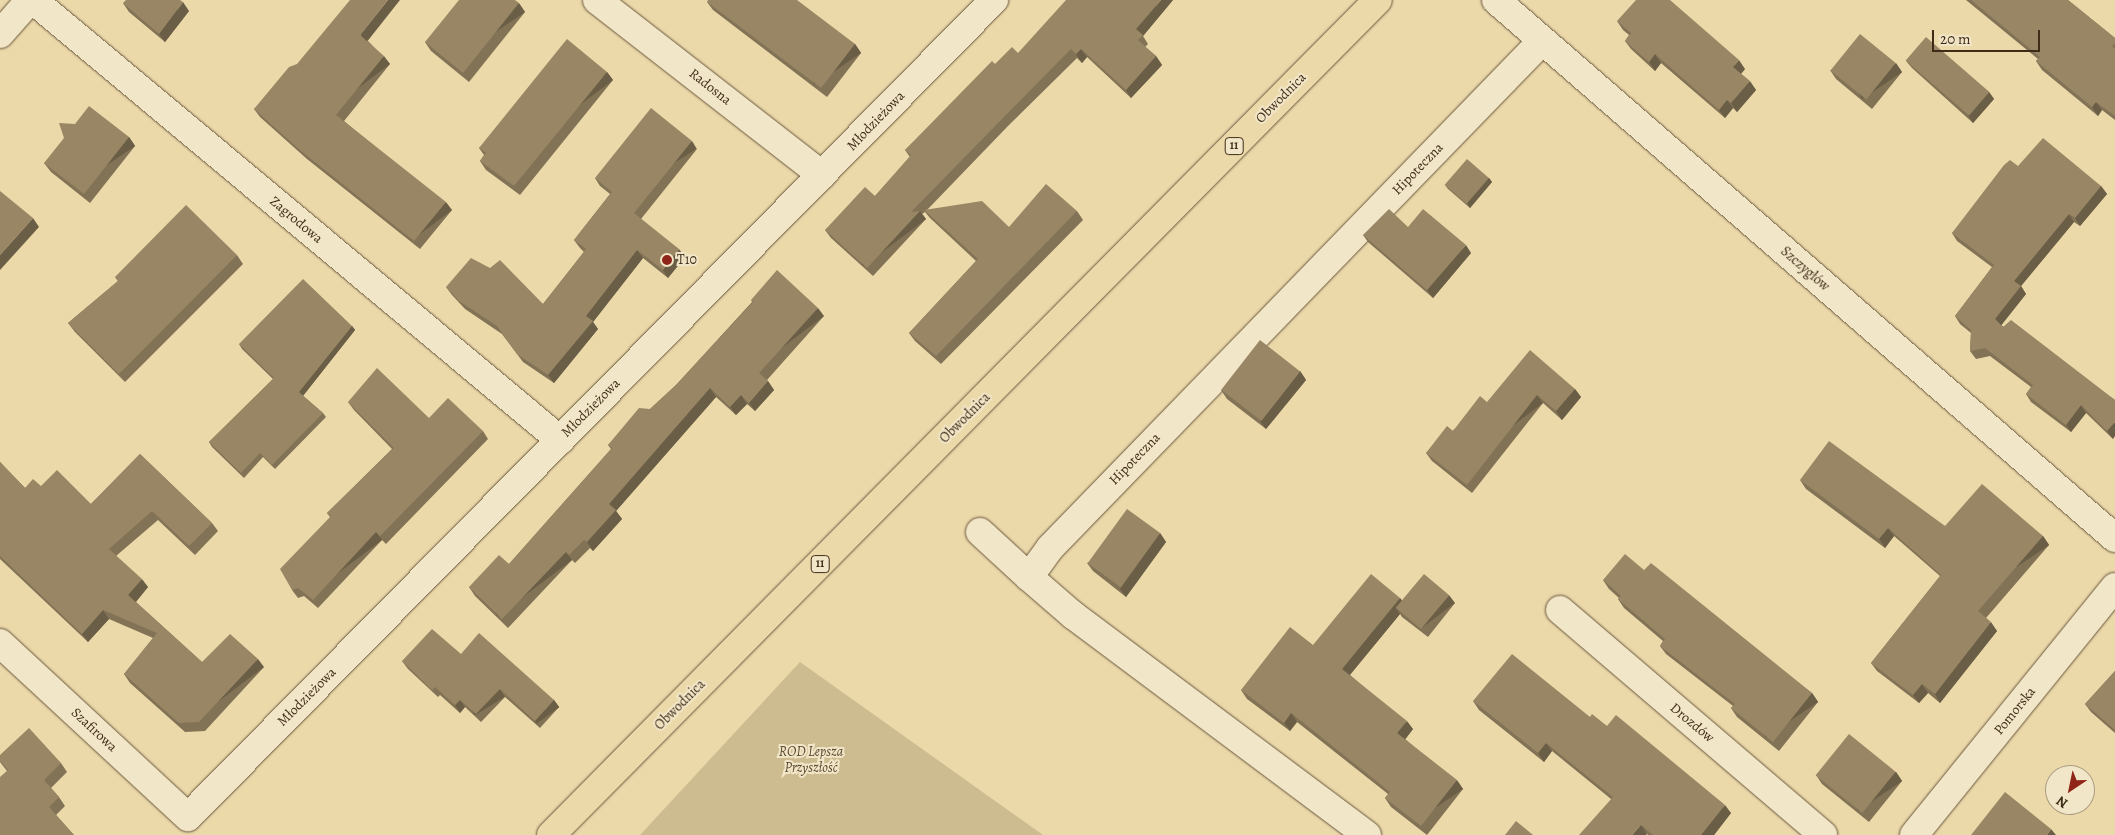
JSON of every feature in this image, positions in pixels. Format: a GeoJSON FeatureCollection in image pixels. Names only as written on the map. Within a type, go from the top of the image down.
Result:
{"type":"FeatureCollection","features":[{"type":"Feature","properties":{"kind":"highway","name":"Obwodnica"},"geometry":{"type":"LineString","coordinates":[[551,835],[1378,0]]}},
{"type":"Feature","properties":{"kind":"street","name":"Zagrodowa"},"geometry":{"type":"LineString","coordinates":[[0,34],[31,0],[560,440]]}},
{"type":"Feature","properties":{"kind":"street","name":"Radosna"},"geometry":{"type":"LineString","coordinates":[[597,0],[822,175]]}},
{"type":"Feature","properties":{"kind":"street","name":"Młodzieżowa"},"geometry":{"type":"LineString","coordinates":[[188,817],[994,0]]}},
{"type":"Feature","properties":{"kind":"street","name":"Szczygłów"},"geometry":{"type":"LineString","coordinates":[[1496,0],[2115,538]]}},
{"type":"Feature","properties":{"kind":"street","name":"Hipoteczna"},"geometry":{"type":"LineString","coordinates":[[1029,577],[1050,548],[1542,40]]}},
{"type":"Feature","properties":{"kind":"street"},"geometry":{"type":"LineString","coordinates":[[980,532],[1074,616],[1367,835]]}},
{"type":"Feature","properties":{"kind":"street","name":"Pomorska"},"geometry":{"type":"LineString","coordinates":[[1914,835],[2115,587]]}},
{"type":"Feature","properties":{"kind":"street","name":"Drozdów"},"geometry":{"type":"LineString","coordinates":[[1560,610],[1824,835]]}},
{"type":"Feature","properties":{"kind":"street","name":"Szafirowa"},"geometry":{"type":"LineString","coordinates":[[0,643],[188,817]]}},
{"type":"Feature","properties":{"kind":"green space","name":"ROD Lepsza Przyszłość"},"geometry":{"type":"Polygon","coordinates":[[[800,662],[1043,835],[640,835],[800,662]]]}},
{"type":"Feature","properties":{"kind":"building"},"geometry":{"type":"Polygon","coordinates":[[[126,0],[180,0],[183,2],[159,34],[123,3],[126,0]]]}},
{"type":"Feature","properties":{"kind":"building"},"geometry":{"type":"Polygon","coordinates":[[[350,0],[388,0],[360,35],[384,56],[336,115],[446,202],[414,241],[301,151],[254,109],[289,67],[297,64],[350,0]]]}},
{"type":"Feature","properties":{"kind":"building"},"geometry":{"type":"Polygon","coordinates":[[[459,0],[515,0],[519,3],[463,73],[425,42],[459,0]]]}},
{"type":"Feature","properties":{"kind":"building"},"geometry":{"type":"Polygon","coordinates":[[[708,0],[797,0],[855,44],[821,88],[707,2],[708,0]]]}},
{"type":"Feature","properties":{"kind":"building"},"geometry":{"type":"Polygon","coordinates":[[[1066,0],[1161,0],[1136,29],[1143,35],[1138,40],[1156,56],[1126,90],[1081,49],[1076,54],[1071,49],[911,212],[920,211],[867,268],[825,230],[865,187],[875,196],[911,155],[905,150],[992,61],[995,64],[1012,47],[1018,53],[1066,0]]]}},
{"type":"Feature","properties":{"kind":"building"},"geometry":{"type":"Polygon","coordinates":[[[1636,0],[1670,0],[1739,60],[1733,67],[1750,81],[1731,103],[1727,100],[1719,110],[1655,54],[1649,62],[1625,41],[1631,33],[1617,21],[1636,0]]]}},
{"type":"Feature","properties":{"kind":"building"},"geometry":{"type":"Polygon","coordinates":[[[1971,0],[2068,0],[2115,38],[2115,43],[2112,46],[2115,49],[2115,116],[2096,102],[2092,107],[2036,61],[2040,57],[1971,0]]]}},
{"type":"Feature","properties":{"kind":"building"},"geometry":{"type":"Polygon","coordinates":[[[1860,34],[1896,63],[1866,99],[1830,71],[1860,34]]]}},
{"type":"Feature","properties":{"kind":"building"},"geometry":{"type":"Polygon","coordinates":[[[1926,37],[1989,92],[1969,116],[1906,60],[1926,37]]]}},
{"type":"Feature","properties":{"kind":"building"},"geometry":{"type":"Polygon","coordinates":[[[567,39],[607,72],[514,186],[480,161],[486,153],[479,148],[567,39]]]}},
{"type":"Feature","properties":{"kind":"building"},"geometry":{"type":"Polygon","coordinates":[[[89,106],[129,137],[84,194],[44,163],[64,138],[59,123],[75,124],[89,106]]]}},
{"type":"Feature","properties":{"kind":"building"},"geometry":{"type":"Polygon","coordinates":[[[651,108],[692,141],[634,213],[679,249],[663,270],[637,250],[586,316],[593,321],[548,375],[517,354],[497,326],[459,301],[446,287],[471,258],[490,268],[500,260],[543,304],[586,249],[574,240],[612,192],[595,178],[651,108]]]}},
{"type":"Feature","properties":{"kind":"building"},"geometry":{"type":"Polygon","coordinates":[[[2043,138],[2101,186],[2075,218],[2069,214],[2014,281],[2021,286],[1995,319],[2003,327],[2011,320],[2115,400],[2115,422],[2107,431],[2081,405],[2066,425],[2026,394],[2033,385],[1985,348],[1970,351],[1971,330],[1955,316],[1994,265],[1952,233],[2004,165],[2010,160],[2018,166],[2043,138]]]}},
{"type":"Feature","properties":{"kind":"building"},"geometry":{"type":"Polygon","coordinates":[[[1467,159],[1489,178],[1467,204],[1445,185],[1467,159]]]}},
{"type":"Feature","properties":{"kind":"building"},"geometry":{"type":"Polygon","coordinates":[[[1046,184],[1077,211],[936,356],[909,333],[978,259],[924,210],[982,201],[1009,227],[1046,184]]]}},
{"type":"Feature","properties":{"kind":"building"},"geometry":{"type":"Polygon","coordinates":[[[0,191],[33,218],[0,255],[0,191]]]}},
{"type":"Feature","properties":{"kind":"building"},"geometry":{"type":"Polygon","coordinates":[[[186,205],[237,255],[119,374],[68,323],[118,281],[115,277],[186,205]]]}},
{"type":"Feature","properties":{"kind":"building"},"geometry":{"type":"Polygon","coordinates":[[[1389,209],[1408,227],[1423,209],[1466,245],[1427,290],[1363,235],[1389,209]]]}},
{"type":"Feature","properties":{"kind":"building"},"geometry":{"type":"Polygon","coordinates":[[[777,270],[818,308],[759,373],[768,381],[749,403],[741,395],[730,407],[710,388],[609,504],[616,510],[587,542],[584,540],[569,555],[566,552],[502,619],[469,587],[499,555],[509,564],[612,448],[608,445],[639,408],[650,409],[676,385],[753,302],[751,300],[777,270]]]}},
{"type":"Feature","properties":{"kind":"building"},"geometry":{"type":"Polygon","coordinates":[[[303,279],[352,326],[299,392],[323,413],[272,465],[260,453],[241,473],[209,442],[274,378],[239,344],[303,279]]]}},
{"type":"Feature","properties":{"kind":"building"},"geometry":{"type":"Polygon","coordinates":[[[1260,340],[1300,371],[1261,421],[1221,390],[1260,340]]]}},
{"type":"Feature","properties":{"kind":"building"},"geometry":{"type":"Polygon","coordinates":[[[1530,350],[1575,389],[1556,411],[1537,395],[1467,485],[1426,453],[1447,426],[1453,431],[1480,396],[1487,402],[1530,350]]]}},
{"type":"Feature","properties":{"kind":"building"},"geometry":{"type":"Polygon","coordinates":[[[377,368],[429,418],[448,398],[483,431],[380,536],[376,532],[313,600],[298,588],[292,590],[280,569],[331,516],[327,513],[394,448],[348,402],[377,368]]]}},
{"type":"Feature","properties":{"kind":"building"},"geometry":{"type":"Polygon","coordinates":[[[1829,441],[1945,526],[1982,484],[2043,536],[1978,611],[1991,622],[1935,694],[1922,684],[1913,695],[1871,663],[1941,575],[1888,528],[1879,539],[1800,480],[1829,441]]]}},
{"type":"Feature","properties":{"kind":"building"},"geometry":{"type":"Polygon","coordinates":[[[140,454],[212,523],[189,546],[152,511],[109,549],[142,579],[128,595],[202,662],[230,634],[258,659],[199,722],[179,723],[124,674],[157,633],[103,610],[82,634],[0,556],[0,462],[25,488],[33,479],[41,486],[57,470],[91,504],[140,454]]]}},
{"type":"Feature","properties":{"kind":"building"},"geometry":{"type":"Polygon","coordinates":[[[1127,509],[1160,533],[1121,587],[1088,563],[1127,509]]]}},
{"type":"Feature","properties":{"kind":"building"},"geometry":{"type":"Polygon","coordinates":[[[1625,554],[1644,570],[1651,563],[1812,693],[1773,742],[1731,708],[1735,704],[1660,646],[1665,639],[1618,599],[1621,596],[1603,580],[1625,554]]]}},
{"type":"Feature","properties":{"kind":"building"},"geometry":{"type":"Polygon","coordinates":[[[1371,574],[1400,598],[1342,669],[1407,721],[1397,733],[1457,780],[1421,826],[1385,798],[1390,792],[1291,713],[1284,723],[1241,690],[1290,627],[1313,645],[1371,574]]]}},
{"type":"Feature","properties":{"kind":"building"},"geometry":{"type":"Polygon","coordinates":[[[1424,574],[1449,595],[1421,629],[1396,608],[1424,574]]]}},
{"type":"Feature","properties":{"kind":"building"},"geometry":{"type":"Polygon","coordinates":[[[432,629],[461,654],[479,633],[554,700],[535,721],[500,689],[476,714],[460,700],[455,705],[435,687],[432,690],[402,661],[432,629]]]}},
{"type":"Feature","properties":{"kind":"building"},"geometry":{"type":"Polygon","coordinates":[[[1512,654],[1590,717],[1592,714],[1607,726],[1616,715],[1725,805],[1701,835],[1653,835],[1641,825],[1632,835],[1579,835],[1613,797],[1546,743],[1538,753],[1473,701],[1512,654]]]}},
{"type":"Feature","properties":{"kind":"building"},"geometry":{"type":"Polygon","coordinates":[[[2115,671],[2115,730],[2085,704],[2115,671]]]}},
{"type":"Feature","properties":{"kind":"building"},"geometry":{"type":"Polygon","coordinates":[[[29,728],[61,763],[44,780],[59,797],[49,807],[72,835],[0,835],[0,777],[8,770],[0,761],[0,755],[29,728]]]}},
{"type":"Feature","properties":{"kind":"building"},"geometry":{"type":"Polygon","coordinates":[[[1849,734],[1896,772],[1862,813],[1816,775],[1849,734]]]}},
{"type":"Feature","properties":{"kind":"building"},"geometry":{"type":"Polygon","coordinates":[[[2005,792],[2051,829],[2047,835],[1971,835],[2005,792]]]}},
{"type":"Feature","properties":{"kind":"building"},"geometry":{"type":"Polygon","coordinates":[[[1516,821],[1533,835],[1505,835],[1516,821]]]}},
{"type":"Feature","properties":{"kind":"place","name":"T10"},"geometry":{"type":"Point","coordinates":[667,260]}}]}
